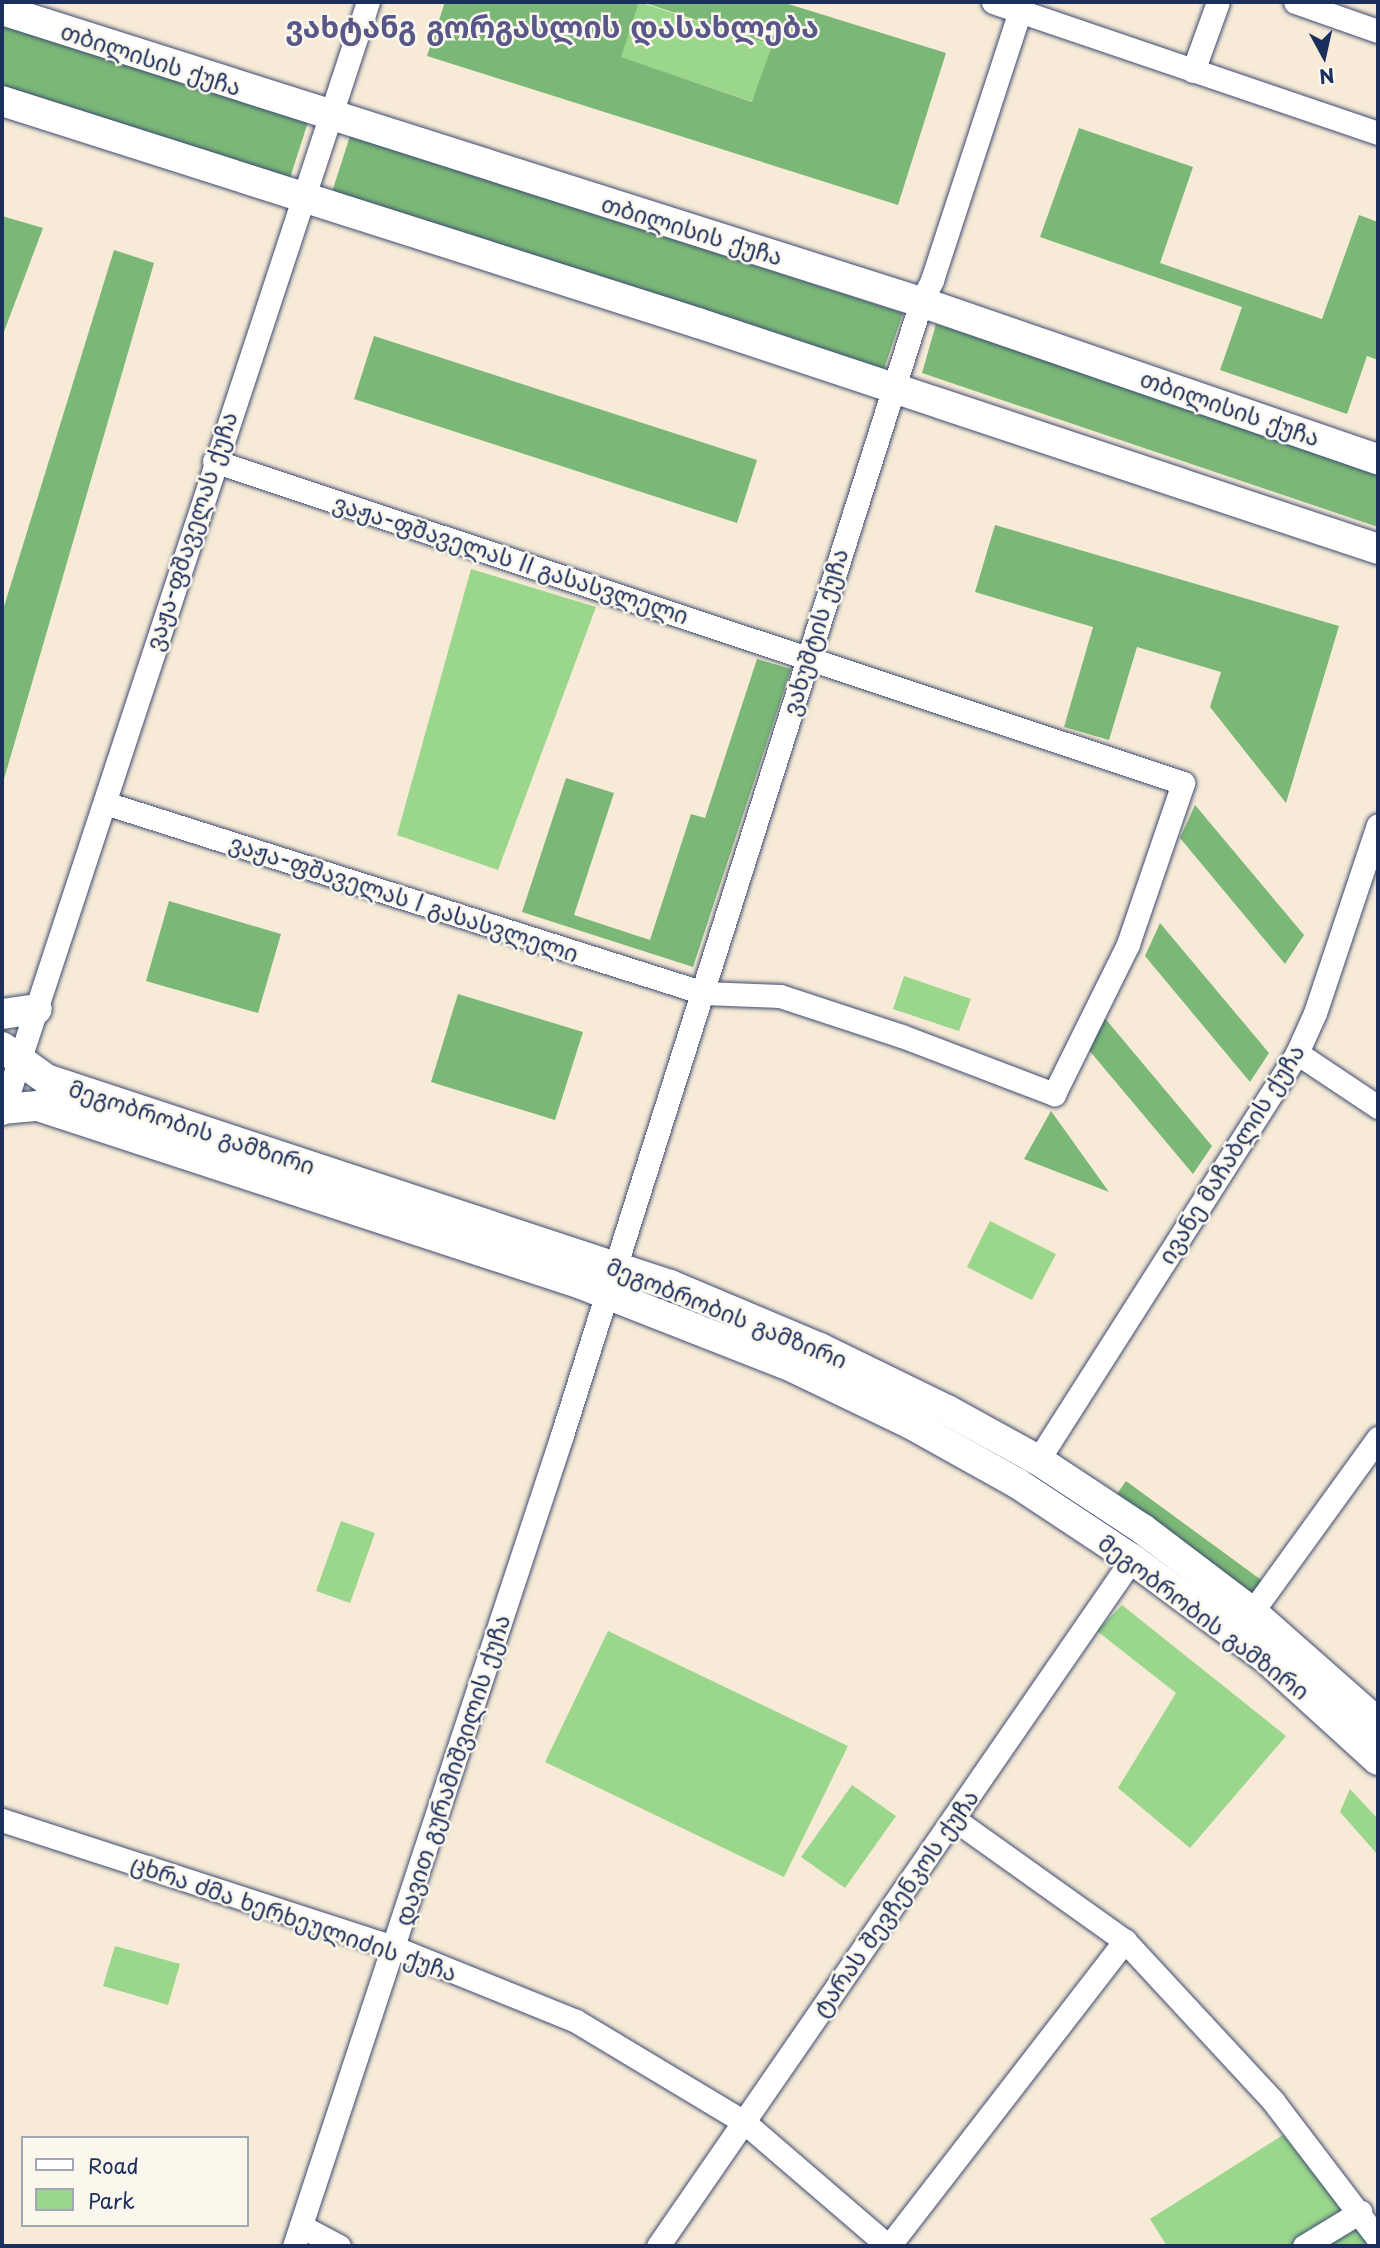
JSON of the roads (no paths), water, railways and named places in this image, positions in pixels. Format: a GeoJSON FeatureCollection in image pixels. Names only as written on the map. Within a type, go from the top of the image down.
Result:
{"type":"FeatureCollection","features":[{"type":"Feature","properties":{"kind":"main road","name":"თბილისის ქუჩა"},"geometry":{"type":"LineString","coordinates":[[2,10],[328,116],[921,302],[1378,459]]}},
{"type":"Feature","properties":{"kind":"main road"},"geometry":{"type":"LineString","coordinates":[[2,101],[302,194],[1378,549]]}},
{"type":"Feature","properties":{"kind":"main road"},"geometry":{"type":"LineString","coordinates":[[2,1014],[37,1009]]}},
{"type":"Feature","properties":{"kind":"main road","name":"მეგობრობის გამზირი"},"geometry":{"type":"LineString","coordinates":[[10,1054],[46,1079],[76,1090],[827,1352],[1038,1460],[1144,1530],[1252,1612],[1378,1723]]}},
{"type":"Feature","properties":{"kind":"main road","name":"მეგობრობის გამზირი"},"geometry":{"type":"LineString","coordinates":[[2,1111],[38,1106],[610,1278],[909,1423],[1017,1483],[1132,1559],[1275,1666],[1378,1760]]}},
{"type":"Feature","properties":{"kind":"street","name":"ვაჟა-ფშაველას ქუჩა"},"geometry":{"type":"LineString","coordinates":[[2,1111],[10,1054],[37,1009],[214,461],[368,2]]}},
{"type":"Feature","properties":{"kind":"street"},"geometry":{"type":"LineString","coordinates":[[993,2],[1022,6],[1193,71],[1378,132]]}},
{"type":"Feature","properties":{"kind":"street"},"geometry":{"type":"LineString","coordinates":[[1193,71],[1218,2]]}},
{"type":"Feature","properties":{"kind":"street"},"geometry":{"type":"LineString","coordinates":[[1295,2],[1378,31]]}},
{"type":"Feature","properties":{"kind":"street","name":"ვახუშტის ქუჩა"},"geometry":{"type":"LineString","coordinates":[[610,1278],[704,993],[893,387],[921,302],[932,280],[1022,6]]}},
{"type":"Feature","properties":{"kind":"street","name":"ვაჟა-ფშაველას II გასასვლელი"},"geometry":{"type":"LineString","coordinates":[[214,461],[1183,783],[1128,944],[1054,1094],[780,996],[704,993]]}},
{"type":"Feature","properties":{"kind":"street","name":"ვაჟა-ფშაველას I გასასვლელი"},"geometry":{"type":"LineString","coordinates":[[105,803],[704,993]]}},
{"type":"Feature","properties":{"kind":"street","name":"ივანე მაჩაბლის ქუჩა"},"geometry":{"type":"LineString","coordinates":[[1038,1460],[1297,1053],[1315,1013],[1378,825]]}},
{"type":"Feature","properties":{"kind":"street"},"geometry":{"type":"LineString","coordinates":[[1297,1053],[1378,1107]]}},
{"type":"Feature","properties":{"kind":"street","name":"დავით გურამიშვილის ქუჩა"},"geometry":{"type":"LineString","coordinates":[[298,2236],[610,1278]]}},
{"type":"Feature","properties":{"kind":"street"},"geometry":{"type":"LineString","coordinates":[[1252,1612],[1378,1438]]}},
{"type":"Feature","properties":{"kind":"street","name":"ტარას შევჩენკოს ქუჩა"},"geometry":{"type":"LineString","coordinates":[[657,2246],[1132,1559]]}},
{"type":"Feature","properties":{"kind":"street"},"geometry":{"type":"LineString","coordinates":[[954,1819],[1125,1941],[1273,2101],[1378,2239]]}},
{"type":"Feature","properties":{"kind":"street","name":"ცხრა ძმა ხერხეულიძის ქუჩა"},"geometry":{"type":"LineString","coordinates":[[2,1820],[393,1947],[576,2021],[744,2122],[888,2246]]}},
{"type":"Feature","properties":{"kind":"street"},"geometry":{"type":"LineString","coordinates":[[888,2246],[1125,1941]]}},
{"type":"Feature","properties":{"kind":"street"},"geometry":{"type":"LineString","coordinates":[[1304,2246],[1360,2212]]}},
{"type":"Feature","properties":{"kind":"street"},"geometry":{"type":"LineString","coordinates":[[298,2236],[339,2246]]}},
{"type":"Feature","properties":{"kind":"district","name":"ვახტანგ გორგასლის დასახლება"},"geometry":{"type":"Point","coordinates":[552,26]}}]}
